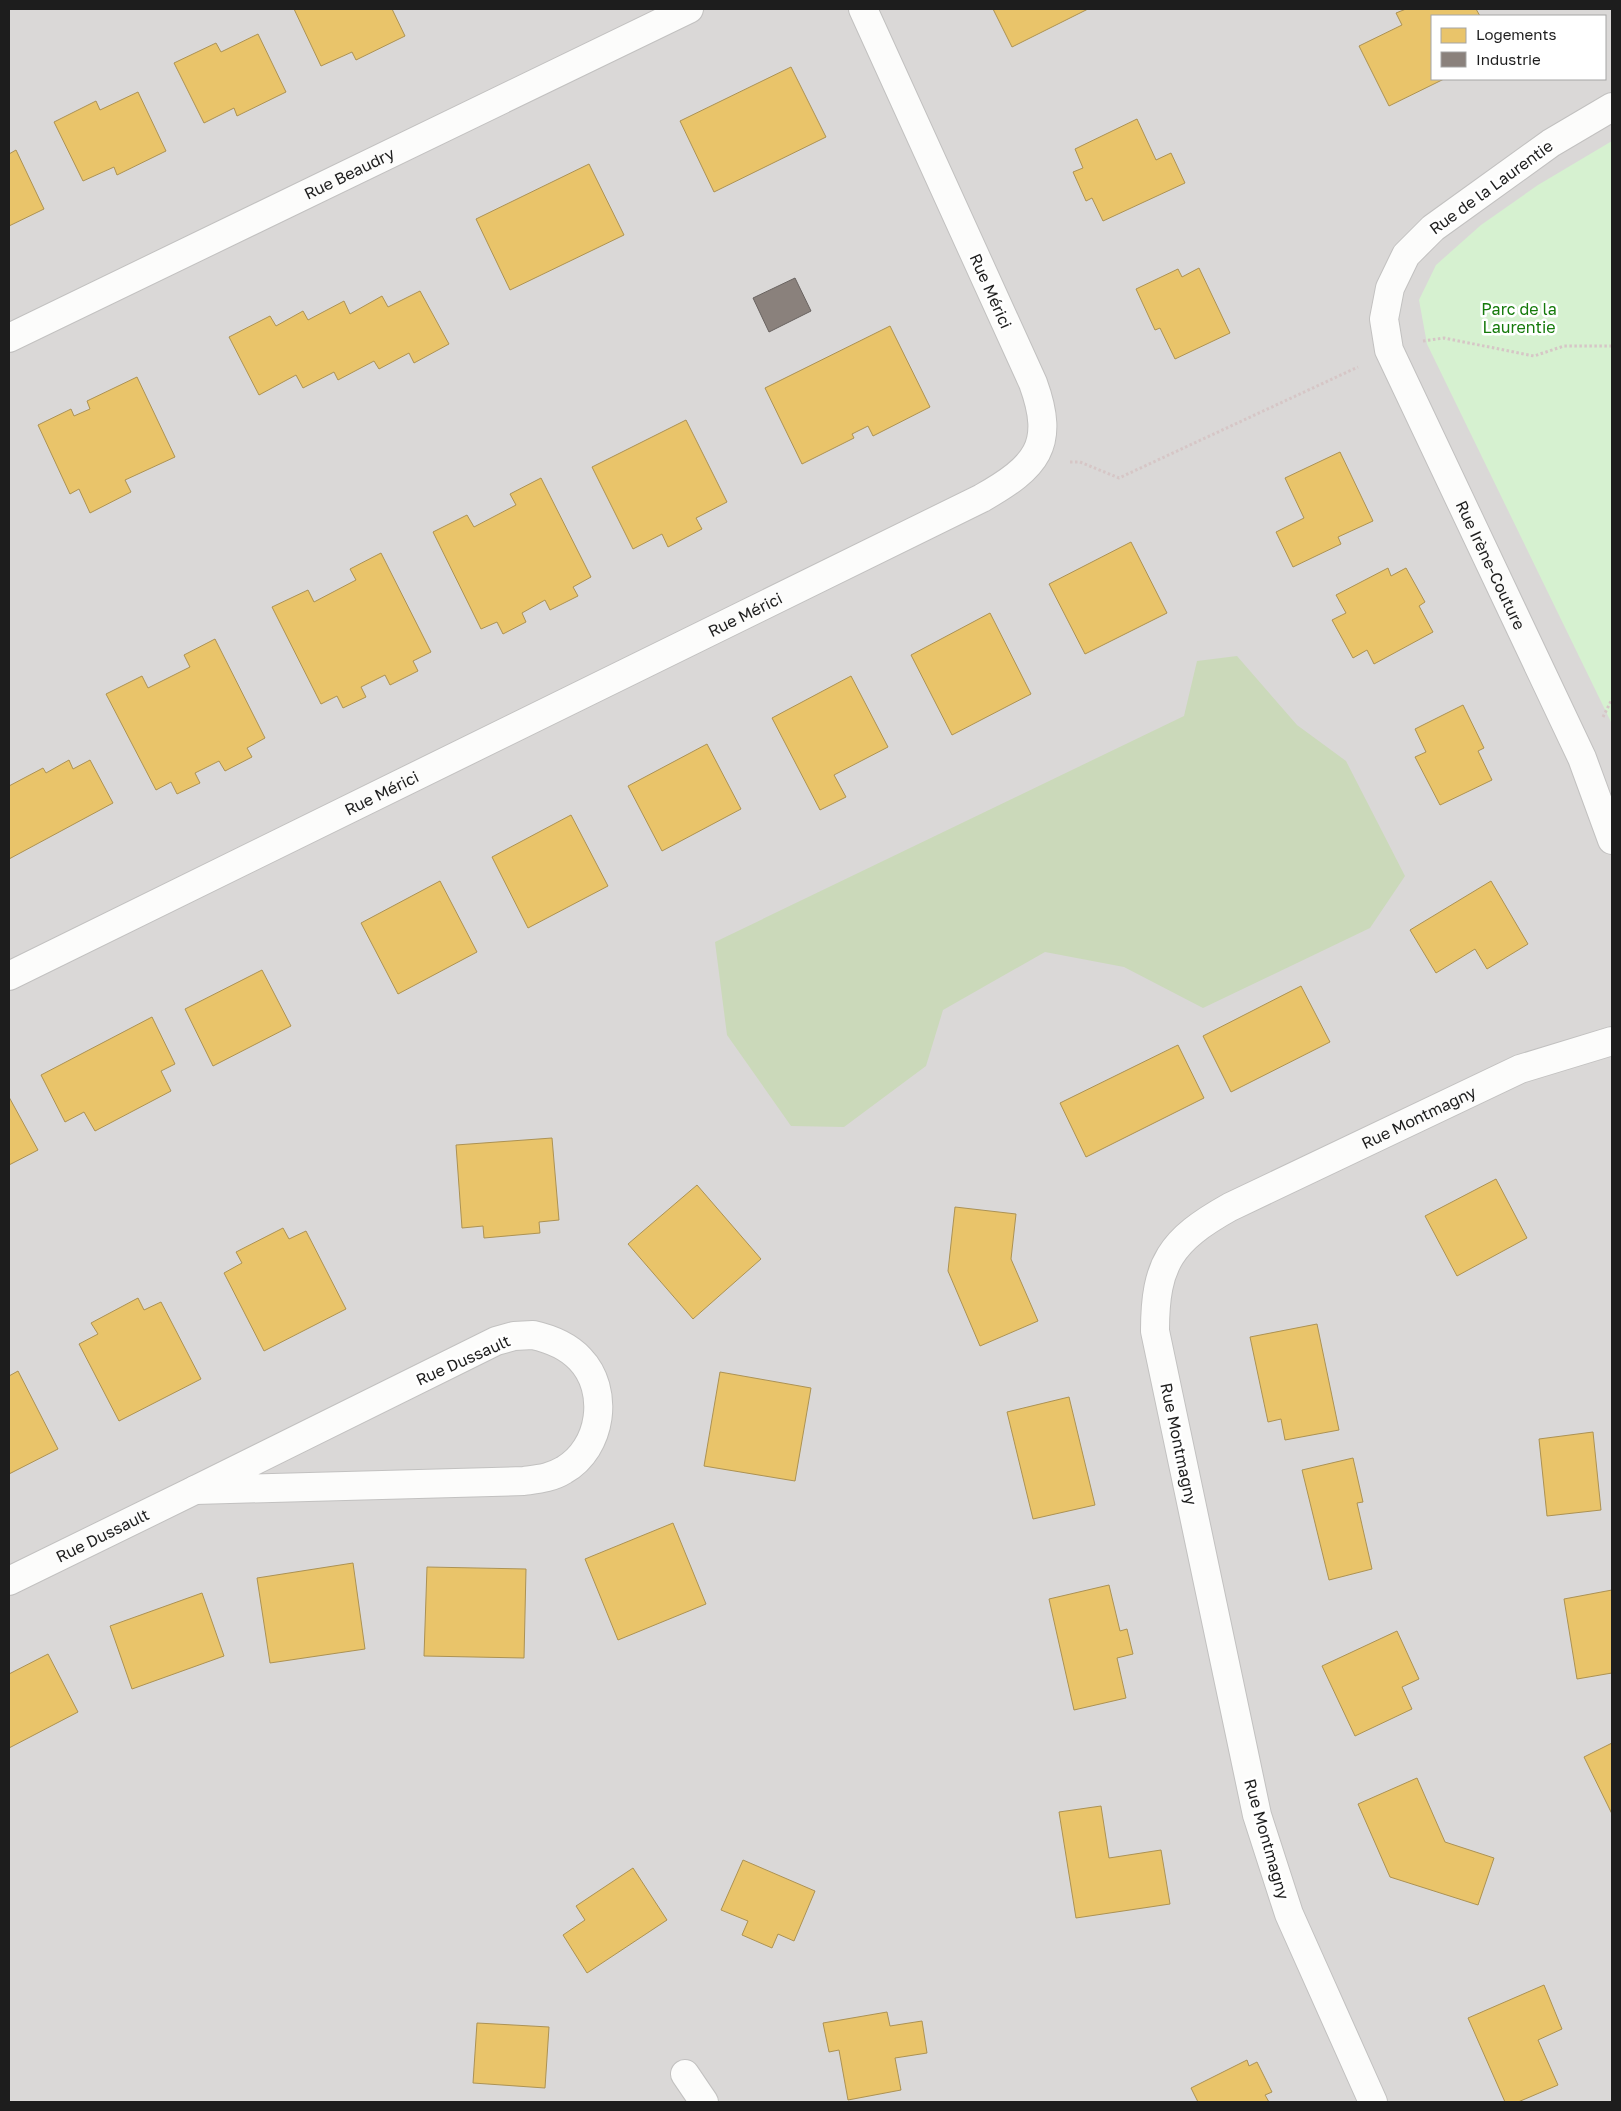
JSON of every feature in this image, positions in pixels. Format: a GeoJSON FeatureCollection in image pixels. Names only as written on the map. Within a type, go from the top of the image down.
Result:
{"type":"FeatureCollection","features":[{"type":"Feature","properties":{"kind":"street","name":"Rue Beaudry"},"geometry":{"type":"LineString","coordinates":[[9,338],[689,9]]}},
{"type":"Feature","properties":{"kind":"street","name":"Rue Mérici"},"geometry":{"type":"LineString","coordinates":[[9,976],[982,498],[1008,483],[1034,460],[1042,435],[1042,408],[1033,384],[863,9]]}},
{"type":"Feature","properties":{"kind":"street","name":"Rue de la Laurentie"},"geometry":{"type":"LineString","coordinates":[[1390,288],[1406,255],[1433,228],[1551,143],[1612,107]]}},
{"type":"Feature","properties":{"kind":"street","name":"Rue Irène-Couture"},"geometry":{"type":"LineString","coordinates":[[1390,288],[1384,318],[1389,350],[1582,758],[1612,840]]}},
{"type":"Feature","properties":{"kind":"street","name":"Rue Montmagny"},"geometry":{"type":"LineString","coordinates":[[1373,2102],[1289,1914],[1257,1815],[1155,1331],[1155,1297],[1164,1266],[1178,1244],[1201,1224],[1230,1207],[1520,1069],[1612,1041]]}},
{"type":"Feature","properties":{"kind":"street","name":"Rue Dussault"},"geometry":{"type":"LineString","coordinates":[[9,1581],[496,1341],[514,1336],[533,1335],[551,1339],[567,1348],[581,1360],[591,1375],[598,1395],[598,1416],[593,1437],[582,1456],[566,1470],[546,1478],[524,1481],[195,1490]]}},
{"type":"Feature","properties":{"kind":"street"},"geometry":{"type":"LineString","coordinates":[[685,2074],[704,2102]]}},
{"type":"Feature","properties":{"kind":"path"},"geometry":{"type":"LineString","coordinates":[[1415,342],[1444,338],[1534,356],[1564,346],[1612,346]]}},
{"type":"Feature","properties":{"kind":"path"},"geometry":{"type":"LineString","coordinates":[[1034,460],[1080,462],[1119,478],[1358,367]]}},
{"type":"Feature","properties":{"kind":"shaded area"},"geometry":{"type":"Polygon","coordinates":[[[9,9],[1612,9],[1612,2102],[9,2102],[9,9]]]}},
{"type":"Feature","properties":{"kind":"green space","name":"Parc de la Laurentie"},"geometry":{"type":"Polygon","coordinates":[[[1612,141],[1612,724],[1427,344],[1419,300],[1436,265],[1481,225],[1538,185],[1612,141]]]}},
{"type":"Feature","properties":{"kind":"green space"},"geometry":{"type":"Polygon","coordinates":[[[1237,656],[1297,725],[1346,761],[1405,876],[1370,928],[1203,1008],[1124,967],[1045,952],[943,1010],[926,1066],[844,1127],[791,1126],[727,1035],[715,942],[1184,716],[1197,661],[1237,656]]]}},
{"type":"Feature","properties":{"kind":"building: Logements"},"geometry":{"type":"Polygon","coordinates":[[[294,9],[392,9],[405,36],[356,60],[352,52],[321,66],[294,9]]]}},
{"type":"Feature","properties":{"kind":"building: Logements"},"geometry":{"type":"Polygon","coordinates":[[[993,9],[1088,9],[1012,47],[993,9]]]}},
{"type":"Feature","properties":{"kind":"building: Logements"},"geometry":{"type":"Polygon","coordinates":[[[1406,9],[1476,9],[1479,15],[1431,15],[1431,80],[1442,80],[1389,106],[1359,46],[1402,25],[1396,13],[1406,9]]]}},
{"type":"Feature","properties":{"kind":"building: Logements"},"geometry":{"type":"Polygon","coordinates":[[[258,34],[286,92],[237,116],[234,108],[204,123],[174,63],[216,43],[221,52],[258,34]]]}},
{"type":"Feature","properties":{"kind":"building: Logements"},"geometry":{"type":"Polygon","coordinates":[[[791,67],[826,137],[714,192],[680,121],[791,67]]]}},
{"type":"Feature","properties":{"kind":"building: Logements"},"geometry":{"type":"Polygon","coordinates":[[[138,92],[166,151],[117,175],[114,167],[83,181],[54,122],[96,101],[100,110],[138,92]]]}},
{"type":"Feature","properties":{"kind":"building: Logements"},"geometry":{"type":"Polygon","coordinates":[[[1137,119],[1156,160],[1171,153],[1185,183],[1103,221],[1092,198],[1086,201],[1073,172],[1083,168],[1075,149],[1137,119]]]}},
{"type":"Feature","properties":{"kind":"building: Logements"},"geometry":{"type":"Polygon","coordinates":[[[16,150],[44,209],[9,226],[9,154],[16,150]]]}},
{"type":"Feature","properties":{"kind":"building: Logements"},"geometry":{"type":"Polygon","coordinates":[[[589,164],[624,235],[510,290],[476,219],[589,164]]]}},
{"type":"Feature","properties":{"kind":"building: Logements"},"geometry":{"type":"Polygon","coordinates":[[[1199,268],[1230,333],[1175,359],[1160,328],[1155,330],[1136,289],[1178,269],[1182,277],[1199,268]]]}},
{"type":"Feature","properties":{"kind":"building: Logements"},"geometry":{"type":"Polygon","coordinates":[[[420,291],[449,344],[414,363],[409,353],[379,369],[374,361],[338,380],[334,372],[303,388],[296,375],[259,395],[229,337],[270,316],[276,326],[303,311],[308,320],[344,301],[350,314],[382,296],[388,307],[420,291]]]}},
{"type":"Feature","properties":{"kind":"building: Logements"},"geometry":{"type":"Polygon","coordinates":[[[890,326],[930,407],[873,436],[868,426],[852,434],[854,438],[802,464],[765,388],[890,326]]]}},
{"type":"Feature","properties":{"kind":"building: Logements"},"geometry":{"type":"Polygon","coordinates":[[[137,377],[175,457],[125,480],[131,492],[90,513],[79,489],[70,494],[38,425],[71,409],[74,416],[90,409],[87,401],[137,377]]]}},
{"type":"Feature","properties":{"kind":"building: Logements"},"geometry":{"type":"Polygon","coordinates":[[[686,420],[727,502],[696,518],[702,529],[668,547],[662,534],[633,549],[592,467],[686,420]]]}},
{"type":"Feature","properties":{"kind":"building: Logements"},"geometry":{"type":"Polygon","coordinates":[[[1340,452],[1373,521],[1338,537],[1341,544],[1293,567],[1276,532],[1304,518],[1285,478],[1340,452]]]}},
{"type":"Feature","properties":{"kind":"building: Logements"},"geometry":{"type":"Polygon","coordinates":[[[541,478],[591,577],[573,587],[578,596],[550,610],[545,600],[522,613],[526,622],[503,634],[497,622],[481,629],[433,532],[467,515],[474,527],[516,505],[510,494],[541,478]]]}},
{"type":"Feature","properties":{"kind":"building: Logements"},"geometry":{"type":"Polygon","coordinates":[[[1131,542],[1167,613],[1085,654],[1049,584],[1131,542]]]}},
{"type":"Feature","properties":{"kind":"building: Logements"},"geometry":{"type":"Polygon","coordinates":[[[381,553],[431,652],[413,661],[418,671],[390,685],[385,675],[361,687],[366,697],[343,708],[337,696],[321,704],[272,607],[308,590],[314,602],[356,580],[350,569],[381,553]]]}},
{"type":"Feature","properties":{"kind":"building: Logements"},"geometry":{"type":"Polygon","coordinates":[[[1388,568],[1391,576],[1406,568],[1425,602],[1419,606],[1433,632],[1374,664],[1367,650],[1353,658],[1332,620],[1346,613],[1336,595],[1388,568]]]}},
{"type":"Feature","properties":{"kind":"building: Logements"},"geometry":{"type":"Polygon","coordinates":[[[990,613],[1031,694],[952,735],[911,655],[990,613]]]}},
{"type":"Feature","properties":{"kind":"building: Logements"},"geometry":{"type":"Polygon","coordinates":[[[215,639],[265,738],[247,748],[252,757],[225,771],[219,761],[195,773],[200,783],[177,794],[171,782],[156,790],[106,694],[142,676],[148,688],[190,667],[184,655],[215,639]]]}},
{"type":"Feature","properties":{"kind":"building: Logements"},"geometry":{"type":"Polygon","coordinates":[[[851,676],[888,747],[834,775],[846,797],[820,810],[772,718],[851,676]]]}},
{"type":"Feature","properties":{"kind":"building: Logements"},"geometry":{"type":"Polygon","coordinates":[[[1463,705],[1484,748],[1478,751],[1492,780],[1440,805],[1415,757],[1426,752],[1415,729],[1463,705]]]}},
{"type":"Feature","properties":{"kind":"building: Logements"},"geometry":{"type":"Polygon","coordinates":[[[707,744],[741,809],[662,851],[628,786],[707,744]]]}},
{"type":"Feature","properties":{"kind":"building: Logements"},"geometry":{"type":"Polygon","coordinates":[[[69,760],[73,769],[90,760],[113,803],[9,859],[9,786],[43,768],[46,773],[69,760]]]}},
{"type":"Feature","properties":{"kind":"building: Logements"},"geometry":{"type":"Polygon","coordinates":[[[571,815],[608,886],[528,928],[492,857],[571,815]]]}},
{"type":"Feature","properties":{"kind":"building: Logements"},"geometry":{"type":"Polygon","coordinates":[[[440,881],[477,952],[398,994],[361,923],[440,881]]]}},
{"type":"Feature","properties":{"kind":"building: Logements"},"geometry":{"type":"Polygon","coordinates":[[[1491,881],[1528,944],[1487,969],[1475,949],[1436,973],[1410,930],[1491,881]]]}},
{"type":"Feature","properties":{"kind":"building: Logements"},"geometry":{"type":"Polygon","coordinates":[[[262,970],[291,1026],[213,1066],[185,1009],[262,970]]]}},
{"type":"Feature","properties":{"kind":"building: Logements"},"geometry":{"type":"Polygon","coordinates":[[[1301,986],[1330,1042],[1231,1092],[1203,1036],[1301,986]]]}},
{"type":"Feature","properties":{"kind":"building: Logements"},"geometry":{"type":"Polygon","coordinates":[[[152,1017],[175,1064],[161,1071],[171,1091],[95,1131],[84,1112],[65,1122],[41,1075],[152,1017]]]}},
{"type":"Feature","properties":{"kind":"building: Logements"},"geometry":{"type":"Polygon","coordinates":[[[1178,1045],[1204,1098],[1086,1157],[1060,1103],[1178,1045]]]}},
{"type":"Feature","properties":{"kind":"building: Logements"},"geometry":{"type":"Polygon","coordinates":[[[9,1097],[38,1150],[9,1165],[9,1097]]]}},
{"type":"Feature","properties":{"kind":"building: Logements"},"geometry":{"type":"Polygon","coordinates":[[[552,1138],[559,1220],[539,1222],[540,1233],[484,1238],[483,1226],[462,1228],[456,1145],[552,1138]]]}},
{"type":"Feature","properties":{"kind":"building: Logements"},"geometry":{"type":"Polygon","coordinates":[[[1496,1179],[1527,1238],[1457,1276],[1425,1216],[1496,1179]]]}},
{"type":"Feature","properties":{"kind":"building: Logements"},"geometry":{"type":"Polygon","coordinates":[[[697,1185],[761,1259],[693,1319],[628,1244],[697,1185]]]}},
{"type":"Feature","properties":{"kind":"building: Logements"},"geometry":{"type":"Polygon","coordinates":[[[955,1207],[1016,1214],[1011,1259],[1038,1321],[980,1346],[948,1271],[955,1207]]]}},
{"type":"Feature","properties":{"kind":"building: Logements"},"geometry":{"type":"Polygon","coordinates":[[[283,1228],[289,1239],[306,1231],[346,1309],[264,1351],[224,1273],[242,1263],[236,1252],[283,1228]]]}},
{"type":"Feature","properties":{"kind":"building: Logements"},"geometry":{"type":"Polygon","coordinates":[[[138,1298],[144,1310],[161,1302],[201,1379],[119,1421],[79,1344],[98,1334],[91,1323],[138,1298]]]}},
{"type":"Feature","properties":{"kind":"building: Logements"},"geometry":{"type":"Polygon","coordinates":[[[1317,1324],[1339,1430],[1285,1440],[1281,1419],[1268,1422],[1250,1337],[1317,1324]]]}},
{"type":"Feature","properties":{"kind":"building: Logements"},"geometry":{"type":"Polygon","coordinates":[[[18,1371],[58,1449],[9,1474],[9,1376],[18,1371]]]}},
{"type":"Feature","properties":{"kind":"building: Logements"},"geometry":{"type":"Polygon","coordinates":[[[720,1372],[811,1388],[795,1481],[704,1466],[720,1372]]]}},
{"type":"Feature","properties":{"kind":"building: Logements"},"geometry":{"type":"Polygon","coordinates":[[[1069,1397],[1095,1505],[1033,1519],[1007,1412],[1069,1397]]]}},
{"type":"Feature","properties":{"kind":"building: Logements"},"geometry":{"type":"Polygon","coordinates":[[[1593,1432],[1601,1510],[1547,1516],[1539,1439],[1593,1432]]]}},
{"type":"Feature","properties":{"kind":"building: Logements"},"geometry":{"type":"Polygon","coordinates":[[[1353,1458],[1363,1502],[1357,1503],[1372,1569],[1329,1580],[1302,1470],[1353,1458]]]}},
{"type":"Feature","properties":{"kind":"building: Logements"},"geometry":{"type":"Polygon","coordinates":[[[673,1523],[706,1604],[618,1640],[585,1559],[673,1523]]]}},
{"type":"Feature","properties":{"kind":"building: Logements"},"geometry":{"type":"Polygon","coordinates":[[[353,1563],[365,1649],[270,1663],[257,1578],[353,1563]]]}},
{"type":"Feature","properties":{"kind":"building: Logements"},"geometry":{"type":"Polygon","coordinates":[[[427,1567],[526,1569],[524,1658],[424,1656],[427,1567]]]}},
{"type":"Feature","properties":{"kind":"building: Logements"},"geometry":{"type":"Polygon","coordinates":[[[1109,1585],[1120,1631],[1127,1629],[1133,1654],[1117,1658],[1126,1698],[1074,1710],[1049,1599],[1109,1585]]]}},
{"type":"Feature","properties":{"kind":"building: Logements"},"geometry":{"type":"Polygon","coordinates":[[[1612,1590],[1612,1673],[1577,1679],[1564,1599],[1612,1590]]]}},
{"type":"Feature","properties":{"kind":"building: Logements"},"geometry":{"type":"Polygon","coordinates":[[[202,1593],[224,1656],[132,1689],[110,1626],[202,1593]]]}},
{"type":"Feature","properties":{"kind":"building: Logements"},"geometry":{"type":"Polygon","coordinates":[[[1397,1631],[1419,1679],[1402,1687],[1412,1709],[1355,1736],[1322,1666],[1397,1631]]]}},
{"type":"Feature","properties":{"kind":"building: Logements"},"geometry":{"type":"Polygon","coordinates":[[[48,1654],[78,1712],[9,1748],[9,1674],[48,1654]]]}},
{"type":"Feature","properties":{"kind":"building: Logements"},"geometry":{"type":"Polygon","coordinates":[[[1612,1743],[1612,1814],[1584,1757],[1612,1743]]]}},
{"type":"Feature","properties":{"kind":"building: Logements"},"geometry":{"type":"Polygon","coordinates":[[[1417,1778],[1445,1842],[1494,1858],[1478,1905],[1390,1877],[1358,1804],[1417,1778]]]}},
{"type":"Feature","properties":{"kind":"building: Logements"},"geometry":{"type":"Polygon","coordinates":[[[1101,1806],[1109,1858],[1161,1850],[1170,1904],[1076,1918],[1059,1812],[1101,1806]]]}},
{"type":"Feature","properties":{"kind":"building: Logements"},"geometry":{"type":"Polygon","coordinates":[[[743,1860],[815,1891],[794,1941],[778,1934],[772,1948],[742,1935],[748,1921],[721,1910],[743,1860]]]}},
{"type":"Feature","properties":{"kind":"building: Logements"},"geometry":{"type":"Polygon","coordinates":[[[633,1868],[667,1920],[587,1973],[563,1935],[585,1920],[576,1906],[633,1868]]]}},
{"type":"Feature","properties":{"kind":"building: Logements"},"geometry":{"type":"Polygon","coordinates":[[[1544,1985],[1562,2029],[1538,2040],[1558,2085],[1518,2102],[1505,2102],[1468,2018],[1544,1985]]]}},
{"type":"Feature","properties":{"kind":"building: Logements"},"geometry":{"type":"Polygon","coordinates":[[[887,2012],[890,2026],[922,2021],[927,2053],[895,2058],[901,2090],[848,2100],[839,2050],[829,2052],[823,2023],[887,2012]]]}},
{"type":"Feature","properties":{"kind":"building: Logements"},"geometry":{"type":"Polygon","coordinates":[[[477,2023],[549,2027],[545,2088],[473,2083],[477,2023]]]}},
{"type":"Feature","properties":{"kind":"building: Logements"},"geometry":{"type":"Polygon","coordinates":[[[1247,2060],[1249,2066],[1257,2062],[1272,2092],[1265,2095],[1269,2102],[1198,2102],[1191,2088],[1247,2060]]]}},
{"type":"Feature","properties":{"kind":"building: Industrie"},"geometry":{"type":"Polygon","coordinates":[[[795,278],[811,311],[769,332],[753,298],[795,278]]]}}]}
